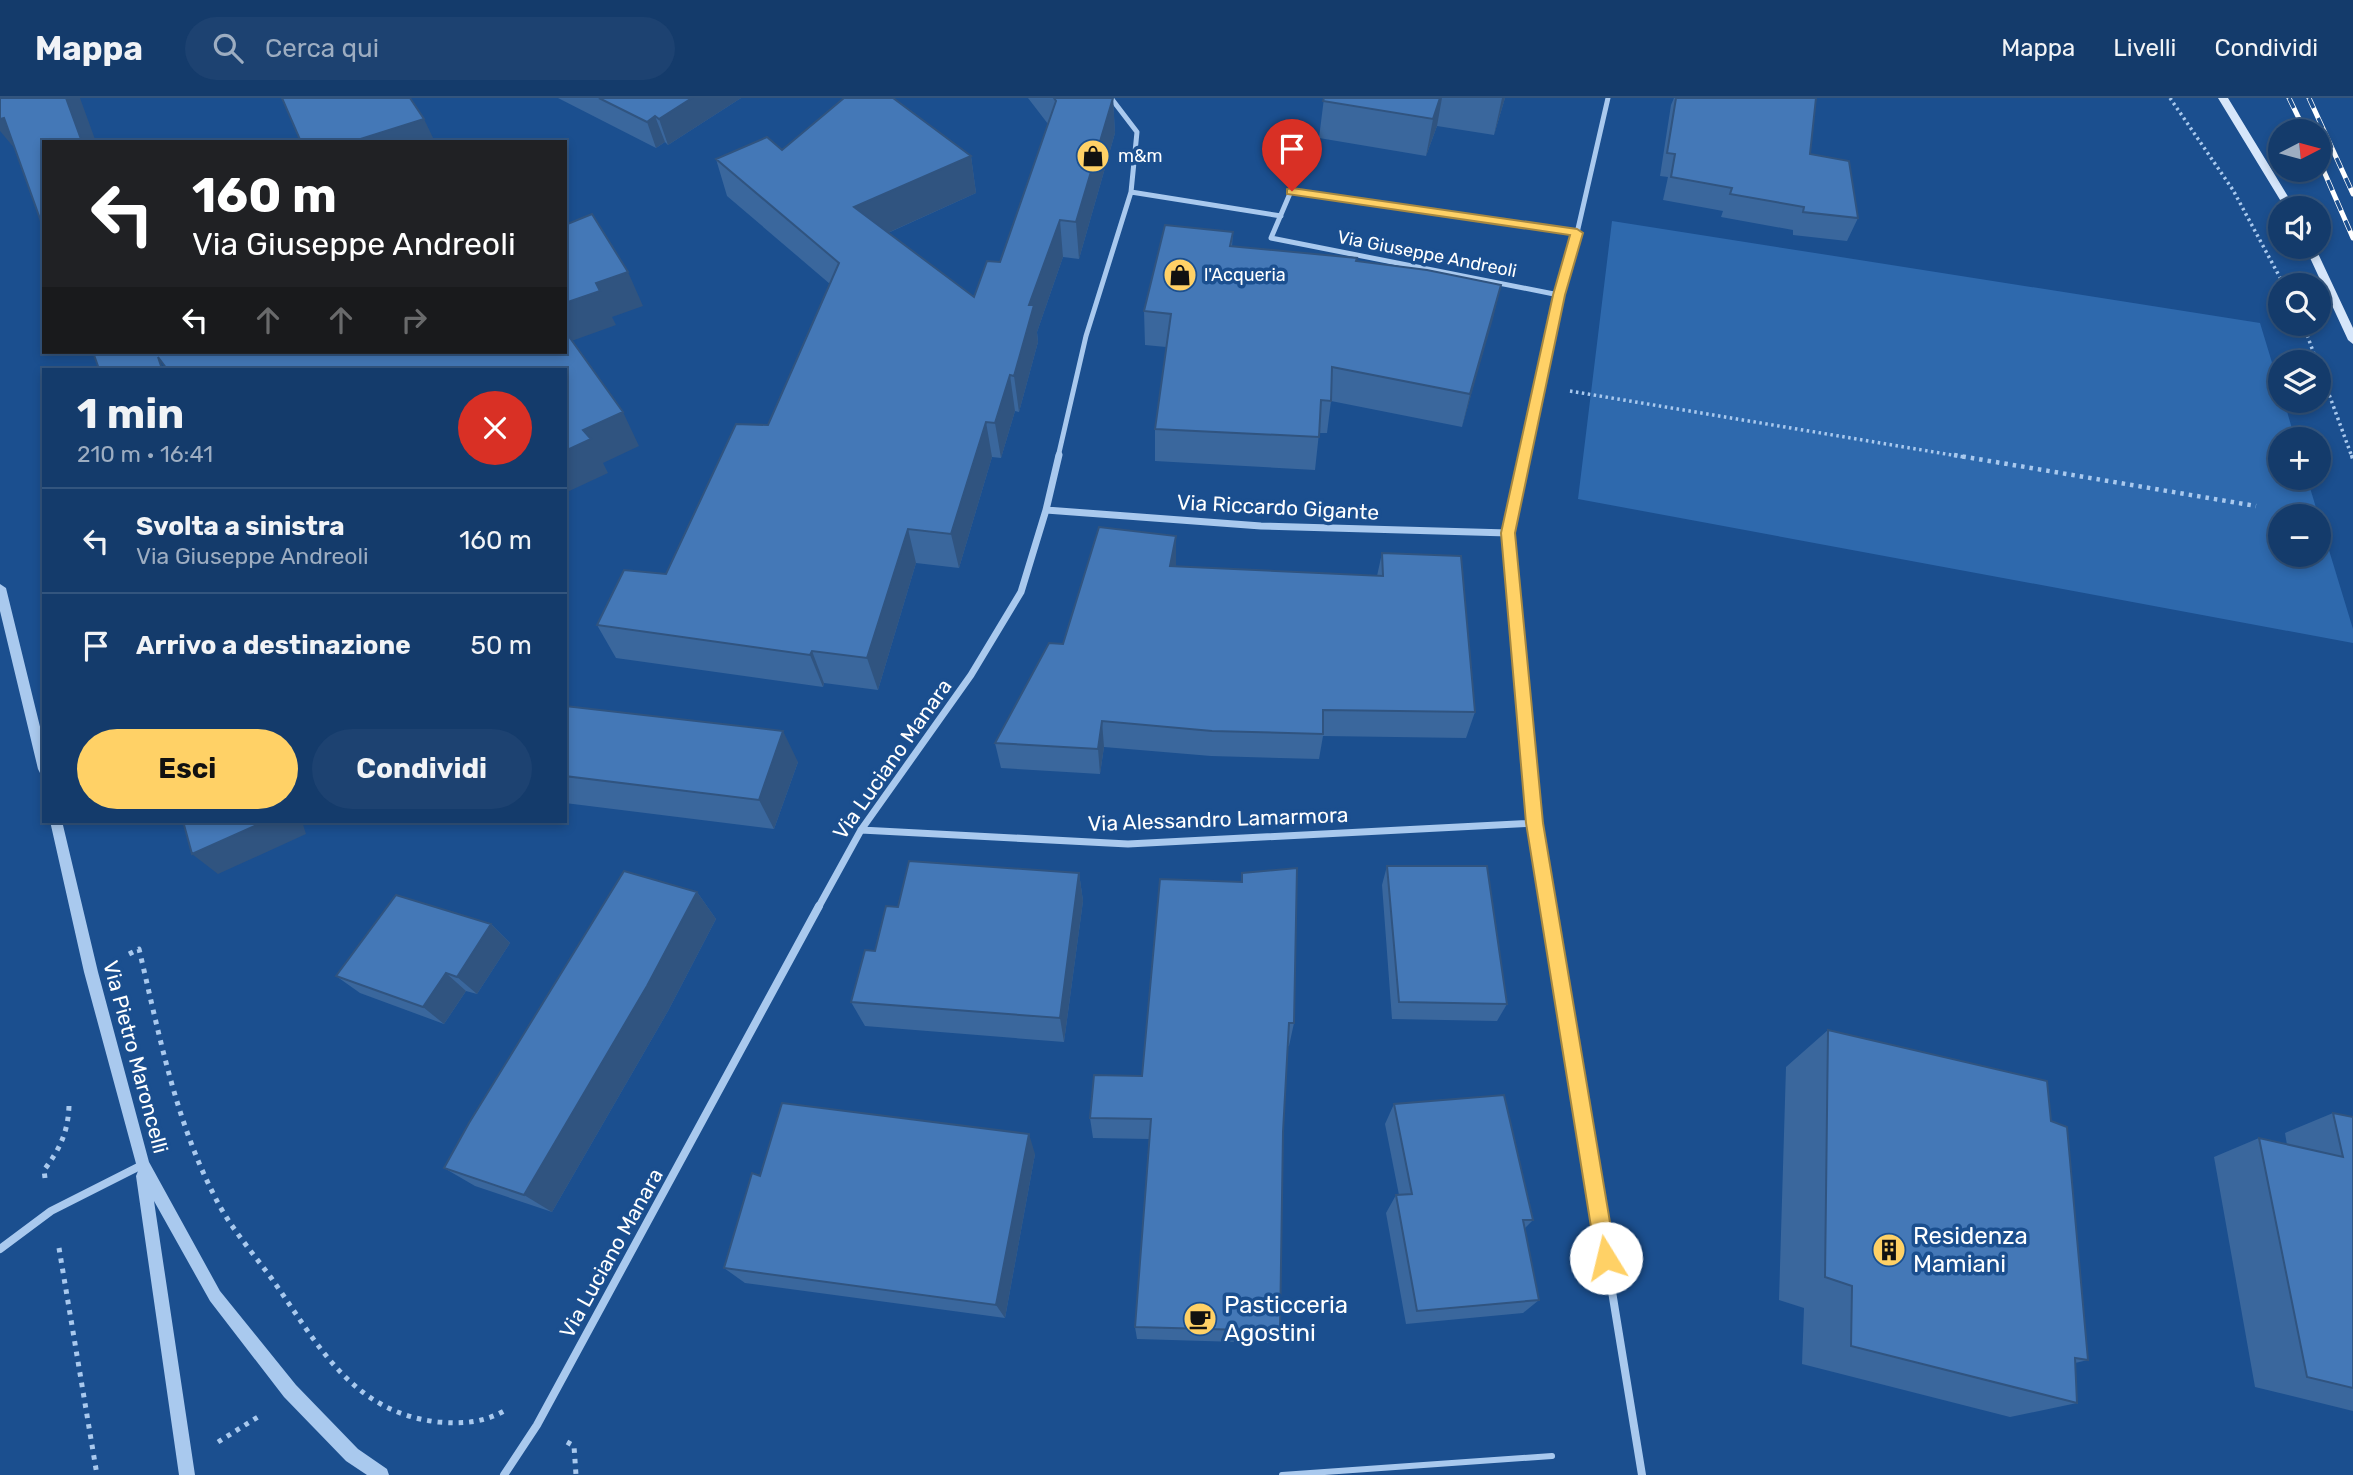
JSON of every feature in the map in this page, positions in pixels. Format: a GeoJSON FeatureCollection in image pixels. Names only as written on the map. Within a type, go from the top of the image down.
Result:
{"type":"FeatureCollection","features":[{"type":"Feature","properties":{"kind":"main road"},"geometry":{"type":"LineString","coordinates":[[2223,98],[2283,196]]}},
{"type":"Feature","properties":{"kind":"main road"},"geometry":{"type":"LineString","coordinates":[[2316,259],[2353,340]]}},
{"type":"Feature","properties":{"kind":"street","name":"Via Luciano Manara"},"geometry":{"type":"LineString","coordinates":[[504,1475],[537,1425],[861,830],[971,675],[1021,592],[1046,510],[1086,336],[1131,192],[1138,132],[1111,98]]}},
{"type":"Feature","properties":{"kind":"street"},"geometry":{"type":"LineString","coordinates":[[1608,98],[1577,233],[1559,295],[1508,533],[1535,823],[1642,1475]]}},
{"type":"Feature","properties":{"kind":"street","name":"Via Giuseppe Andreoli"},"geometry":{"type":"LineString","coordinates":[[1559,295],[1271,238],[1292,191],[1577,233]]}},
{"type":"Feature","properties":{"kind":"street"},"geometry":{"type":"LineString","coordinates":[[1131,192],[1281,216]]}},
{"type":"Feature","properties":{"kind":"street","name":"Via Riccardo Gigante"},"geometry":{"type":"LineString","coordinates":[[1046,510],[1261,527],[1508,533]]}},
{"type":"Feature","properties":{"kind":"street"},"geometry":{"type":"LineString","coordinates":[[0,588],[42,761]]}},
{"type":"Feature","properties":{"kind":"street","name":"Via Pietro Maroncelli"},"geometry":{"type":"LineString","coordinates":[[56,823],[91,972],[142,1165],[215,1296],[290,1391],[352,1455],[381,1475]]}},
{"type":"Feature","properties":{"kind":"street","name":"Via Alessandro Lamarmora"},"geometry":{"type":"LineString","coordinates":[[861,830],[1128,844],[1535,823]]}},
{"type":"Feature","properties":{"kind":"street"},"geometry":{"type":"LineString","coordinates":[[0,1249],[51,1211],[142,1165],[187,1475]]}},
{"type":"Feature","properties":{"kind":"lane"},"geometry":{"type":"LineString","coordinates":[[1282,1475],[1552,1456]]}},
{"type":"Feature","properties":{"kind":"path"},"geometry":{"type":"LineString","coordinates":[[2170,98],[2233,190],[2278,273]]}},
{"type":"Feature","properties":{"kind":"path"},"geometry":{"type":"LineString","coordinates":[[1591,394],[2256,506]]}},
{"type":"Feature","properties":{"kind":"path"},"geometry":{"type":"LineString","coordinates":[[2331,399],[2353,459]]}},
{"type":"Feature","properties":{"kind":"path"},"geometry":{"type":"LineString","coordinates":[[129,954],[139,949],[177,1105],[215,1198],[324,1359],[362,1394],[390,1411],[424,1420],[459,1424],[486,1421],[509,1409]]}},
{"type":"Feature","properties":{"kind":"path"},"geometry":{"type":"LineString","coordinates":[[44,1170],[63,1146],[68,1132],[69,1107]]}},
{"type":"Feature","properties":{"kind":"path"},"geometry":{"type":"LineString","coordinates":[[60,1256],[97,1475]]}},
{"type":"Feature","properties":{"kind":"path"},"geometry":{"type":"LineString","coordinates":[[211,1446],[269,1410]]}},
{"type":"Feature","properties":{"kind":"path"},"geometry":{"type":"LineString","coordinates":[[574,1446],[576,1475]]}},
{"type":"Feature","properties":{"kind":"shaded area"},"geometry":{"type":"Polygon","coordinates":[[[1612,221],[2260,323],[2268,350],[2268,413],[2287,413],[2292,427],[2268,427],[2268,490],[2311,490],[2315,504],[2268,504],[2268,567],[2331,567],[2331,557],[2353,629],[2353,643],[1578,499],[1612,221]]]}},
{"type":"Feature","properties":{"kind":"building"},"geometry":{"type":"Polygon","coordinates":[[[0,98],[66,98],[81,140],[42,140],[42,224],[4,118],[0,119],[0,98]]]}},
{"type":"Feature","properties":{"kind":"building"},"geometry":{"type":"Polygon","coordinates":[[[282,98],[410,98],[424,119],[357,140],[300,140],[282,98]]]}},
{"type":"Feature","properties":{"kind":"building"},"geometry":{"type":"Polygon","coordinates":[[[599,98],[692,98],[659,119],[655,116],[647,122],[599,98]]]}},
{"type":"Feature","properties":{"kind":"building"},"geometry":{"type":"Polygon","coordinates":[[[844,98],[893,98],[971,156],[854,207],[974,297],[987,261],[1000,262],[1056,101],[1054,98],[1113,98],[1076,222],[1060,220],[1029,305],[1034,305],[1014,376],[1010,375],[995,423],[986,422],[951,534],[908,529],[867,658],[812,651],[810,655],[597,625],[624,570],[666,574],[736,424],[768,425],[839,263],[716,159],[767,137],[782,150],[844,98]]]}},
{"type":"Feature","properties":{"kind":"building"},"geometry":{"type":"Polygon","coordinates":[[[1324,98],[1440,98],[1433,119],[1323,101],[1324,98]]]}},
{"type":"Feature","properties":{"kind":"building"},"geometry":{"type":"Polygon","coordinates":[[[1676,98],[1816,98],[1810,154],[1849,161],[1858,218],[1803,212],[1804,207],[1730,194],[1732,188],[1671,177],[1675,154],[1667,153],[1676,98]]]}},
{"type":"Feature","properties":{"kind":"building"},"geometry":{"type":"Polygon","coordinates":[[[592,214],[628,272],[596,283],[600,291],[567,302],[567,224],[592,214]]]}},
{"type":"Feature","properties":{"kind":"building"},"geometry":{"type":"Polygon","coordinates":[[[1165,225],[1233,232],[1230,246],[1357,258],[1356,261],[1427,270],[1501,285],[1470,394],[1332,367],[1331,401],[1321,400],[1319,437],[1155,429],[1171,314],[1144,311],[1165,225]]]}},
{"type":"Feature","properties":{"kind":"building"},"geometry":{"type":"Polygon","coordinates":[[[567,334],[623,412],[583,430],[591,439],[567,450],[567,368],[166,368],[158,357],[162,368],[99,368],[94,354],[567,354],[567,334]]]}},
{"type":"Feature","properties":{"kind":"building"},"geometry":{"type":"Polygon","coordinates":[[[1099,527],[1176,536],[1170,566],[1383,576],[1382,553],[1461,556],[1475,712],[1323,710],[1323,734],[1212,731],[1102,721],[1098,749],[995,743],[1049,643],[1063,644],[1099,527]]]}},
{"type":"Feature","properties":{"kind":"building"},"geometry":{"type":"Polygon","coordinates":[[[567,706],[783,731],[759,800],[567,776],[567,706]]]}},
{"type":"Feature","properties":{"kind":"building"},"geometry":{"type":"Polygon","coordinates":[[[184,823],[262,823],[192,854],[184,823]]]}},
{"type":"Feature","properties":{"kind":"building"},"geometry":{"type":"Polygon","coordinates":[[[909,861],[1079,873],[1060,1018],[851,1002],[865,950],[875,951],[886,906],[898,907],[909,861]]]}},
{"type":"Feature","properties":{"kind":"building"},"geometry":{"type":"Polygon","coordinates":[[[1387,866],[1487,866],[1507,1004],[1399,1002],[1387,866]]]}},
{"type":"Feature","properties":{"kind":"building"},"geometry":{"type":"Polygon","coordinates":[[[1297,868],[1294,1023],[1289,1023],[1283,1132],[1280,1331],[1135,1327],[1151,1119],[1090,1118],[1094,1075],[1142,1076],[1160,879],[1242,882],[1242,873],[1297,868]]]}},
{"type":"Feature","properties":{"kind":"building"},"geometry":{"type":"Polygon","coordinates":[[[624,871],[697,892],[647,986],[524,1195],[444,1168],[469,1123],[624,871]]]}},
{"type":"Feature","properties":{"kind":"building"},"geometry":{"type":"Polygon","coordinates":[[[396,895],[491,924],[457,977],[446,973],[423,1007],[336,976],[396,895]]]}},
{"type":"Feature","properties":{"kind":"building","name":"Residenza Mamiani"},"geometry":{"type":"Polygon","coordinates":[[[1828,1030],[2047,1081],[2051,1121],[2067,1127],[2088,1360],[2075,1358],[2077,1403],[1851,1346],[1852,1286],[1825,1277],[1828,1030]]]}},
{"type":"Feature","properties":{"kind":"building"},"geometry":{"type":"Polygon","coordinates":[[[1504,1095],[1533,1220],[1523,1220],[1539,1300],[1417,1311],[1396,1195],[1412,1194],[1394,1104],[1504,1095]]]}},
{"type":"Feature","properties":{"kind":"building"},"geometry":{"type":"Polygon","coordinates":[[[782,1103],[1029,1134],[996,1305],[724,1268],[752,1173],[760,1176],[782,1103]]]}},
{"type":"Feature","properties":{"kind":"building"},"geometry":{"type":"Polygon","coordinates":[[[2333,1113],[2353,1117],[2353,1388],[2307,1377],[2259,1138],[2343,1157],[2333,1113]]]}},
{"type":"Feature","properties":{"kind":"railway"},"geometry":{"type":"LineString","coordinates":[[2289,98],[2299,119]]}},
{"type":"Feature","properties":{"kind":"railway"},"geometry":{"type":"LineString","coordinates":[[2309,98],[2353,194]]}},
{"type":"Feature","properties":{"kind":"railway"},"geometry":{"type":"LineString","coordinates":[[2329,182],[2353,238]]}},
{"type":"Feature","properties":{"kind":"place","name":"m&m"},"geometry":{"type":"Point","coordinates":[1093,156]}},
{"type":"Feature","properties":{"kind":"place","name":"l'Acqueria"},"geometry":{"type":"Point","coordinates":[1180,275]}},
{"type":"Feature","properties":{"kind":"place","name":"Residenza Mamiani"},"geometry":{"type":"Point","coordinates":[1889,1250]}},
{"type":"Feature","properties":{"kind":"place","name":"Pasticceria Agostini"},"geometry":{"type":"Point","coordinates":[1200,1319]}},
{"type":"Feature","properties":{"kind":"route"},"geometry":{"type":"LineString","coordinates":[[1292,191],[1577,233],[1559,295],[1508,533],[1535,823],[1606,1258]]}}]}
